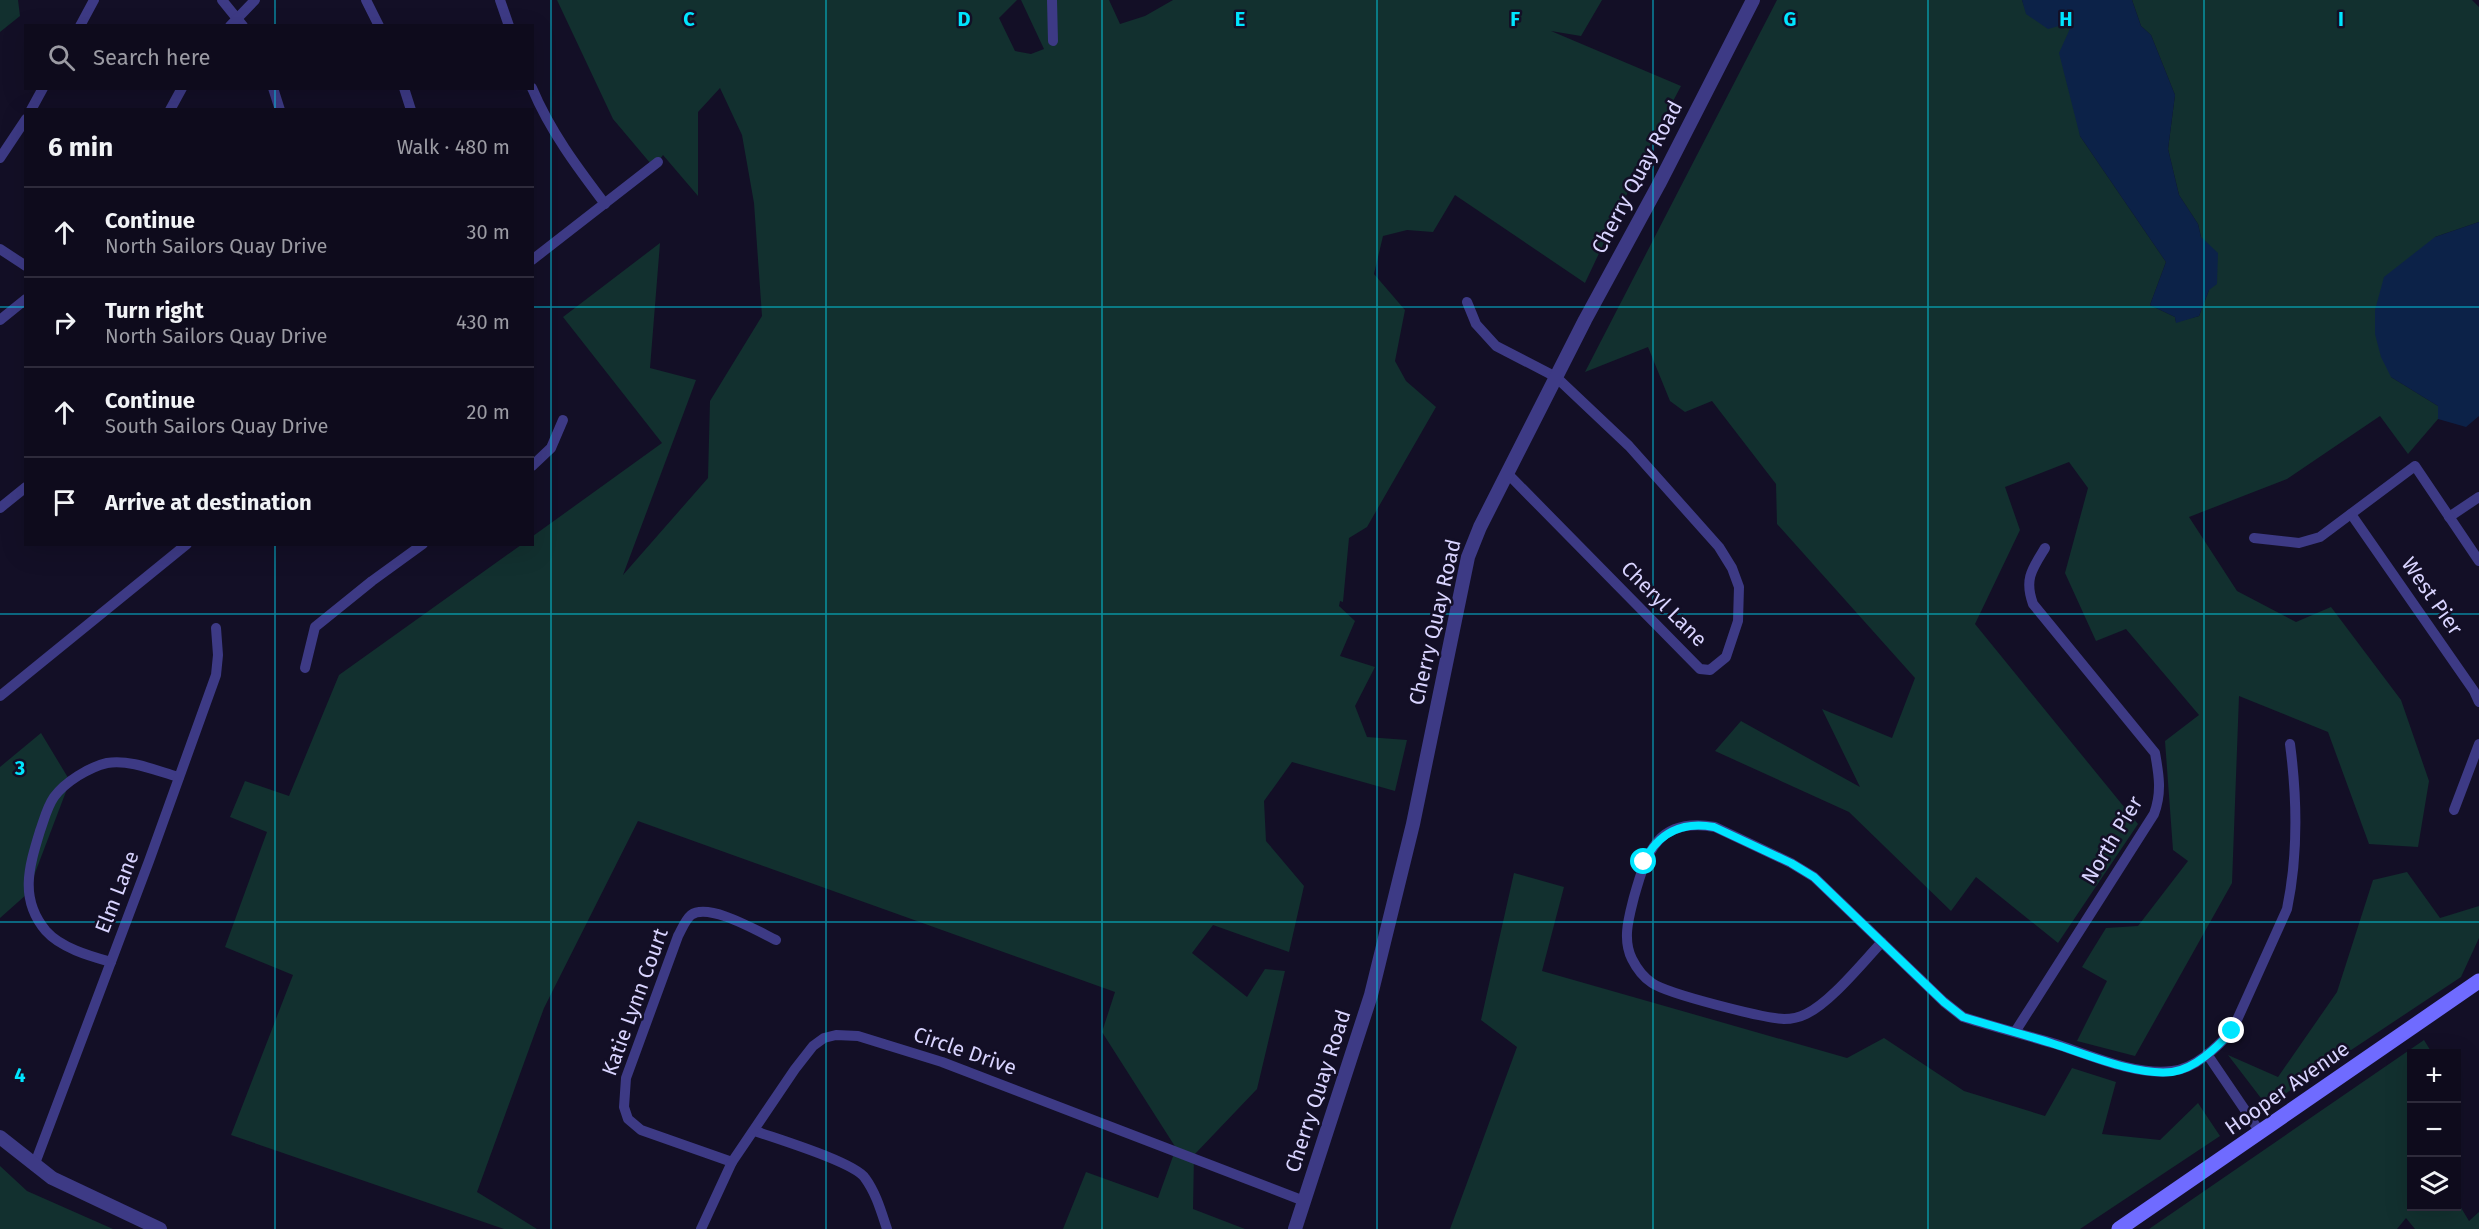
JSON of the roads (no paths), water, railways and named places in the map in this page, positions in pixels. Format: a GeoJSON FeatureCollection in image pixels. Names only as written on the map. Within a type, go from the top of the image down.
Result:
{"type":"FeatureCollection","features":[{"type":"Feature","properties":{"kind":"main road","name":"Hooper Avenue"},"geometry":{"type":"LineString","coordinates":[[2119,1229],[2479,981]]}},
{"type":"Feature","properties":{"kind":"street"},"geometry":{"type":"LineString","coordinates":[[81,24],[94,0]]}},
{"type":"Feature","properties":{"kind":"street"},"geometry":{"type":"LineString","coordinates":[[222,0],[236,23],[255,0]]}},
{"type":"Feature","properties":{"kind":"street"},"geometry":{"type":"LineString","coordinates":[[366,0],[378,24]]}},
{"type":"Feature","properties":{"kind":"street"},"geometry":{"type":"LineString","coordinates":[[500,0],[508,24]]}},
{"type":"Feature","properties":{"kind":"street"},"geometry":{"type":"LineString","coordinates":[[1052,0],[1053,41]]}},
{"type":"Feature","properties":{"kind":"street","name":"Cherry Quay Road"},"geometry":{"type":"LineString","coordinates":[[1295,1229],[1371,995],[1413,824],[1468,556],[1480,527],[1556,377],[1753,0]]}},
{"type":"Feature","properties":{"kind":"street"},"geometry":{"type":"LineString","coordinates":[[32,108],[42,90]]}},
{"type":"Feature","properties":{"kind":"street"},"geometry":{"type":"LineString","coordinates":[[171,108],[181,90]]}},
{"type":"Feature","properties":{"kind":"street"},"geometry":{"type":"LineString","coordinates":[[274,90],[279,108]]}},
{"type":"Feature","properties":{"kind":"street"},"geometry":{"type":"LineString","coordinates":[[405,90],[410,108]]}},
{"type":"Feature","properties":{"kind":"street"},"geometry":{"type":"LineString","coordinates":[[533,90],[562,147],[604,204]]}},
{"type":"Feature","properties":{"kind":"street"},"geometry":{"type":"LineString","coordinates":[[0,158],[24,122]]}},
{"type":"Feature","properties":{"kind":"street"},"geometry":{"type":"LineString","coordinates":[[534,258],[658,162]]}},
{"type":"Feature","properties":{"kind":"street"},"geometry":{"type":"LineString","coordinates":[[0,249],[24,265]]}},
{"type":"Feature","properties":{"kind":"street"},"geometry":{"type":"LineString","coordinates":[[0,320],[24,301]]}},
{"type":"Feature","properties":{"kind":"street","name":"Cheryl Lane"},"geometry":{"type":"LineString","coordinates":[[1467,302],[1476,324],[1496,346],[1556,377],[1629,446],[1719,547],[1732,568],[1739,587],[1738,621],[1726,657],[1710,670],[1700,669],[1508,474]]}},
{"type":"Feature","properties":{"kind":"street"},"geometry":{"type":"LineString","coordinates":[[534,464],[551,448],[563,420]]}},
{"type":"Feature","properties":{"kind":"street"},"geometry":{"type":"LineString","coordinates":[[2254,538],[2299,543],[2320,537],[2415,466],[2479,561]]}},
{"type":"Feature","properties":{"kind":"street"},"geometry":{"type":"LineString","coordinates":[[0,508],[24,489]]}},
{"type":"Feature","properties":{"kind":"street"},"geometry":{"type":"LineString","coordinates":[[2449,517],[2479,497]]}},
{"type":"Feature","properties":{"kind":"street","name":"West Pier"},"geometry":{"type":"LineString","coordinates":[[2351,514],[2467,681],[2479,702]]}},
{"type":"Feature","properties":{"kind":"street"},"geometry":{"type":"LineString","coordinates":[[0,696],[184,546]]}},
{"type":"Feature","properties":{"kind":"street"},"geometry":{"type":"LineString","coordinates":[[305,668],[315,627],[372,580],[420,546]]}},
{"type":"Feature","properties":{"kind":"street","name":"North Pier"},"geometry":{"type":"LineString","coordinates":[[2015,1032],[2154,814],[2160,797],[2159,775],[2154,753],[2033,604],[2028,591],[2030,572],[2045,548]]}},
{"type":"Feature","properties":{"kind":"street","name":"Elm Lane"},"geometry":{"type":"LineString","coordinates":[[34,1166],[216,675],[218,655],[216,628]]}},
{"type":"Feature","properties":{"kind":"street"},"geometry":{"type":"LineString","coordinates":[[1882,942],[1822,1003],[1805,1014],[1786,1020],[1678,993],[1654,984],[1640,973],[1630,956],[1627,923],[1644,862],[1650,849],[1664,835],[1675,829],[1703,825],[1714,827],[1791,863],[1814,877],[1882,942],[1944,1002],[1963,1017],[2126,1066],[2159,1072],[2174,1071],[2207,1054],[2232,1031],[2287,909],[2291,889],[2295,786],[2290,744]]}},
{"type":"Feature","properties":{"kind":"street"},"geometry":{"type":"LineString","coordinates":[[2454,810],[2479,744]]}},
{"type":"Feature","properties":{"kind":"street"},"geometry":{"type":"LineString","coordinates":[[111,962],[58,941],[39,922],[31,906],[28,870],[43,823],[52,800],[59,791],[87,772],[108,763],[125,763],[179,777]]}},
{"type":"Feature","properties":{"kind":"street","name":"Katie Lynn Court"},"geometry":{"type":"LineString","coordinates":[[732,1162],[641,1130],[628,1119],[624,1107],[626,1078],[678,936],[691,915],[698,912],[711,912],[742,922],[776,940]]}},
{"type":"Feature","properties":{"kind":"street","name":"Circle Drive"},"geometry":{"type":"LineString","coordinates":[[701,1229],[732,1162],[795,1069],[813,1046],[824,1038],[836,1035],[858,1036],[942,1062],[1304,1201]]}},
{"type":"Feature","properties":{"kind":"street"},"geometry":{"type":"LineString","coordinates":[[2207,1054],[2260,1132]]}},
{"type":"Feature","properties":{"kind":"street"},"geometry":{"type":"LineString","coordinates":[[755,1131],[844,1164],[864,1175],[877,1198],[887,1229]]}},
{"type":"Feature","properties":{"kind":"street"},"geometry":{"type":"LineString","coordinates":[[0,1137],[34,1166],[75,1190],[160,1229]]}},
{"type":"Feature","properties":{"kind":"water"},"geometry":{"type":"Polygon","coordinates":[[[2022,0],[2132,0],[2141,26],[2151,35],[2175,95],[2168,149],[2179,195],[2198,224],[2201,237],[2218,253],[2217,284],[2209,290],[2199,316],[2176,323],[2175,317],[2150,305],[2166,262],[2080,136],[2059,53],[2073,22],[2048,29],[2026,14],[2022,0]]]}},
{"type":"Feature","properties":{"kind":"water"},"geometry":{"type":"Polygon","coordinates":[[[2479,222],[2479,416],[2466,427],[2438,419],[2438,406],[2391,377],[2381,357],[2375,334],[2375,310],[2384,277],[2435,237],[2479,222]]]}}]}
